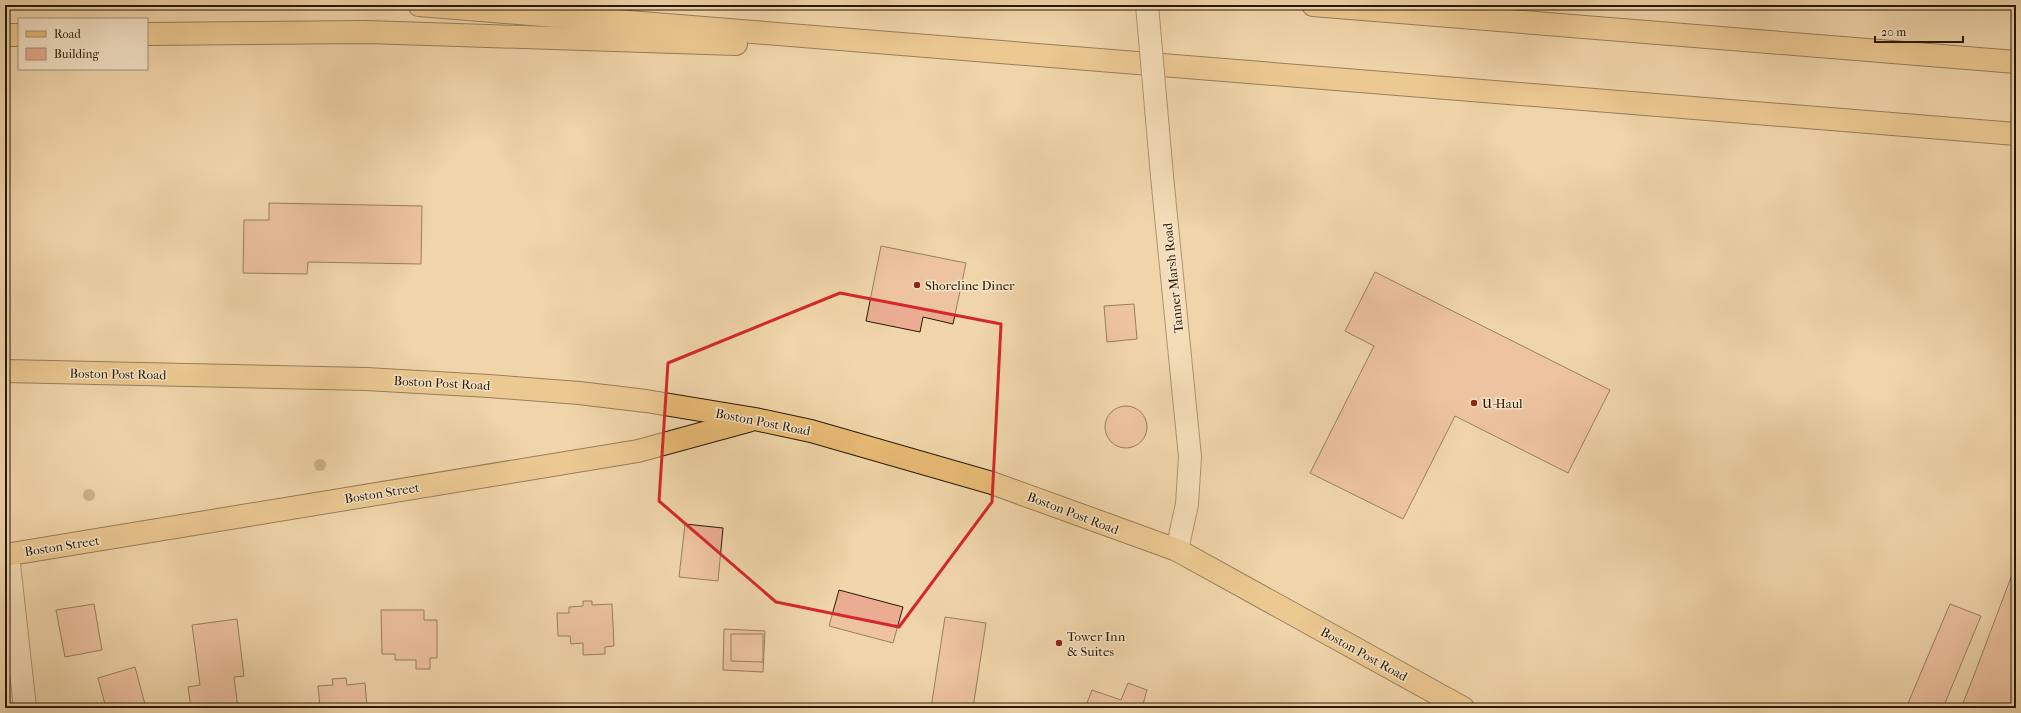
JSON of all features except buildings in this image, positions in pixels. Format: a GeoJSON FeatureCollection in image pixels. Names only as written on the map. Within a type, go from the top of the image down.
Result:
{"type":"FeatureCollection","features":[{"type":"Feature","properties":{"kind":"main road"},"geometry":{"type":"LineString","coordinates":[[419,5],[2016,134]]}},
{"type":"Feature","properties":{"kind":"main road"},"geometry":{"type":"LineString","coordinates":[[1313,5],[2016,62]]}},
{"type":"Feature","properties":{"kind":"main road"},"geometry":{"type":"LineString","coordinates":[[148,34],[367,32],[1045,55]]}},
{"type":"Feature","properties":{"kind":"main road"},"geometry":{"type":"LineString","coordinates":[[5,35],[18,35]]}},
{"type":"Feature","properties":{"kind":"main road","name":"Boston Post Road"},"geometry":{"type":"LineString","coordinates":[[5,371],[366,379],[489,386],[616,398],[755,419],[873,448],[992,483],[1177,550],[1463,708]]}},
{"type":"Feature","properties":{"kind":"main road","name":"Boston Street"},"geometry":{"type":"LineString","coordinates":[[7,555],[638,451],[755,419]]}},
{"type":"Feature","properties":{"kind":"street","name":"Tanner Marsh Road"},"geometry":{"type":"LineString","coordinates":[[1147,5],[1162,176],[1190,457],[1187,504],[1177,550]]}},
{"type":"Feature","properties":{"kind":"street"},"geometry":{"type":"LineString","coordinates":[[7,555],[25,708]]}},
{"type":"Feature","properties":{"kind":"highlighted area"},"geometry":{"type":"Polygon","coordinates":[[[840,293],[1001,324],[992,502],[899,627],[776,602],[659,501],[668,363],[840,293]]]}},
{"type":"Feature","properties":{"kind":"place","name":"Shoreline Diner"},"geometry":{"type":"Point","coordinates":[917,285]}},
{"type":"Feature","properties":{"kind":"place","name":"U-Haul"},"geometry":{"type":"Point","coordinates":[1474,403]}},
{"type":"Feature","properties":{"kind":"place","name":"Tower Inn & Suites"},"geometry":{"type":"Point","coordinates":[1059,643]}}]}
